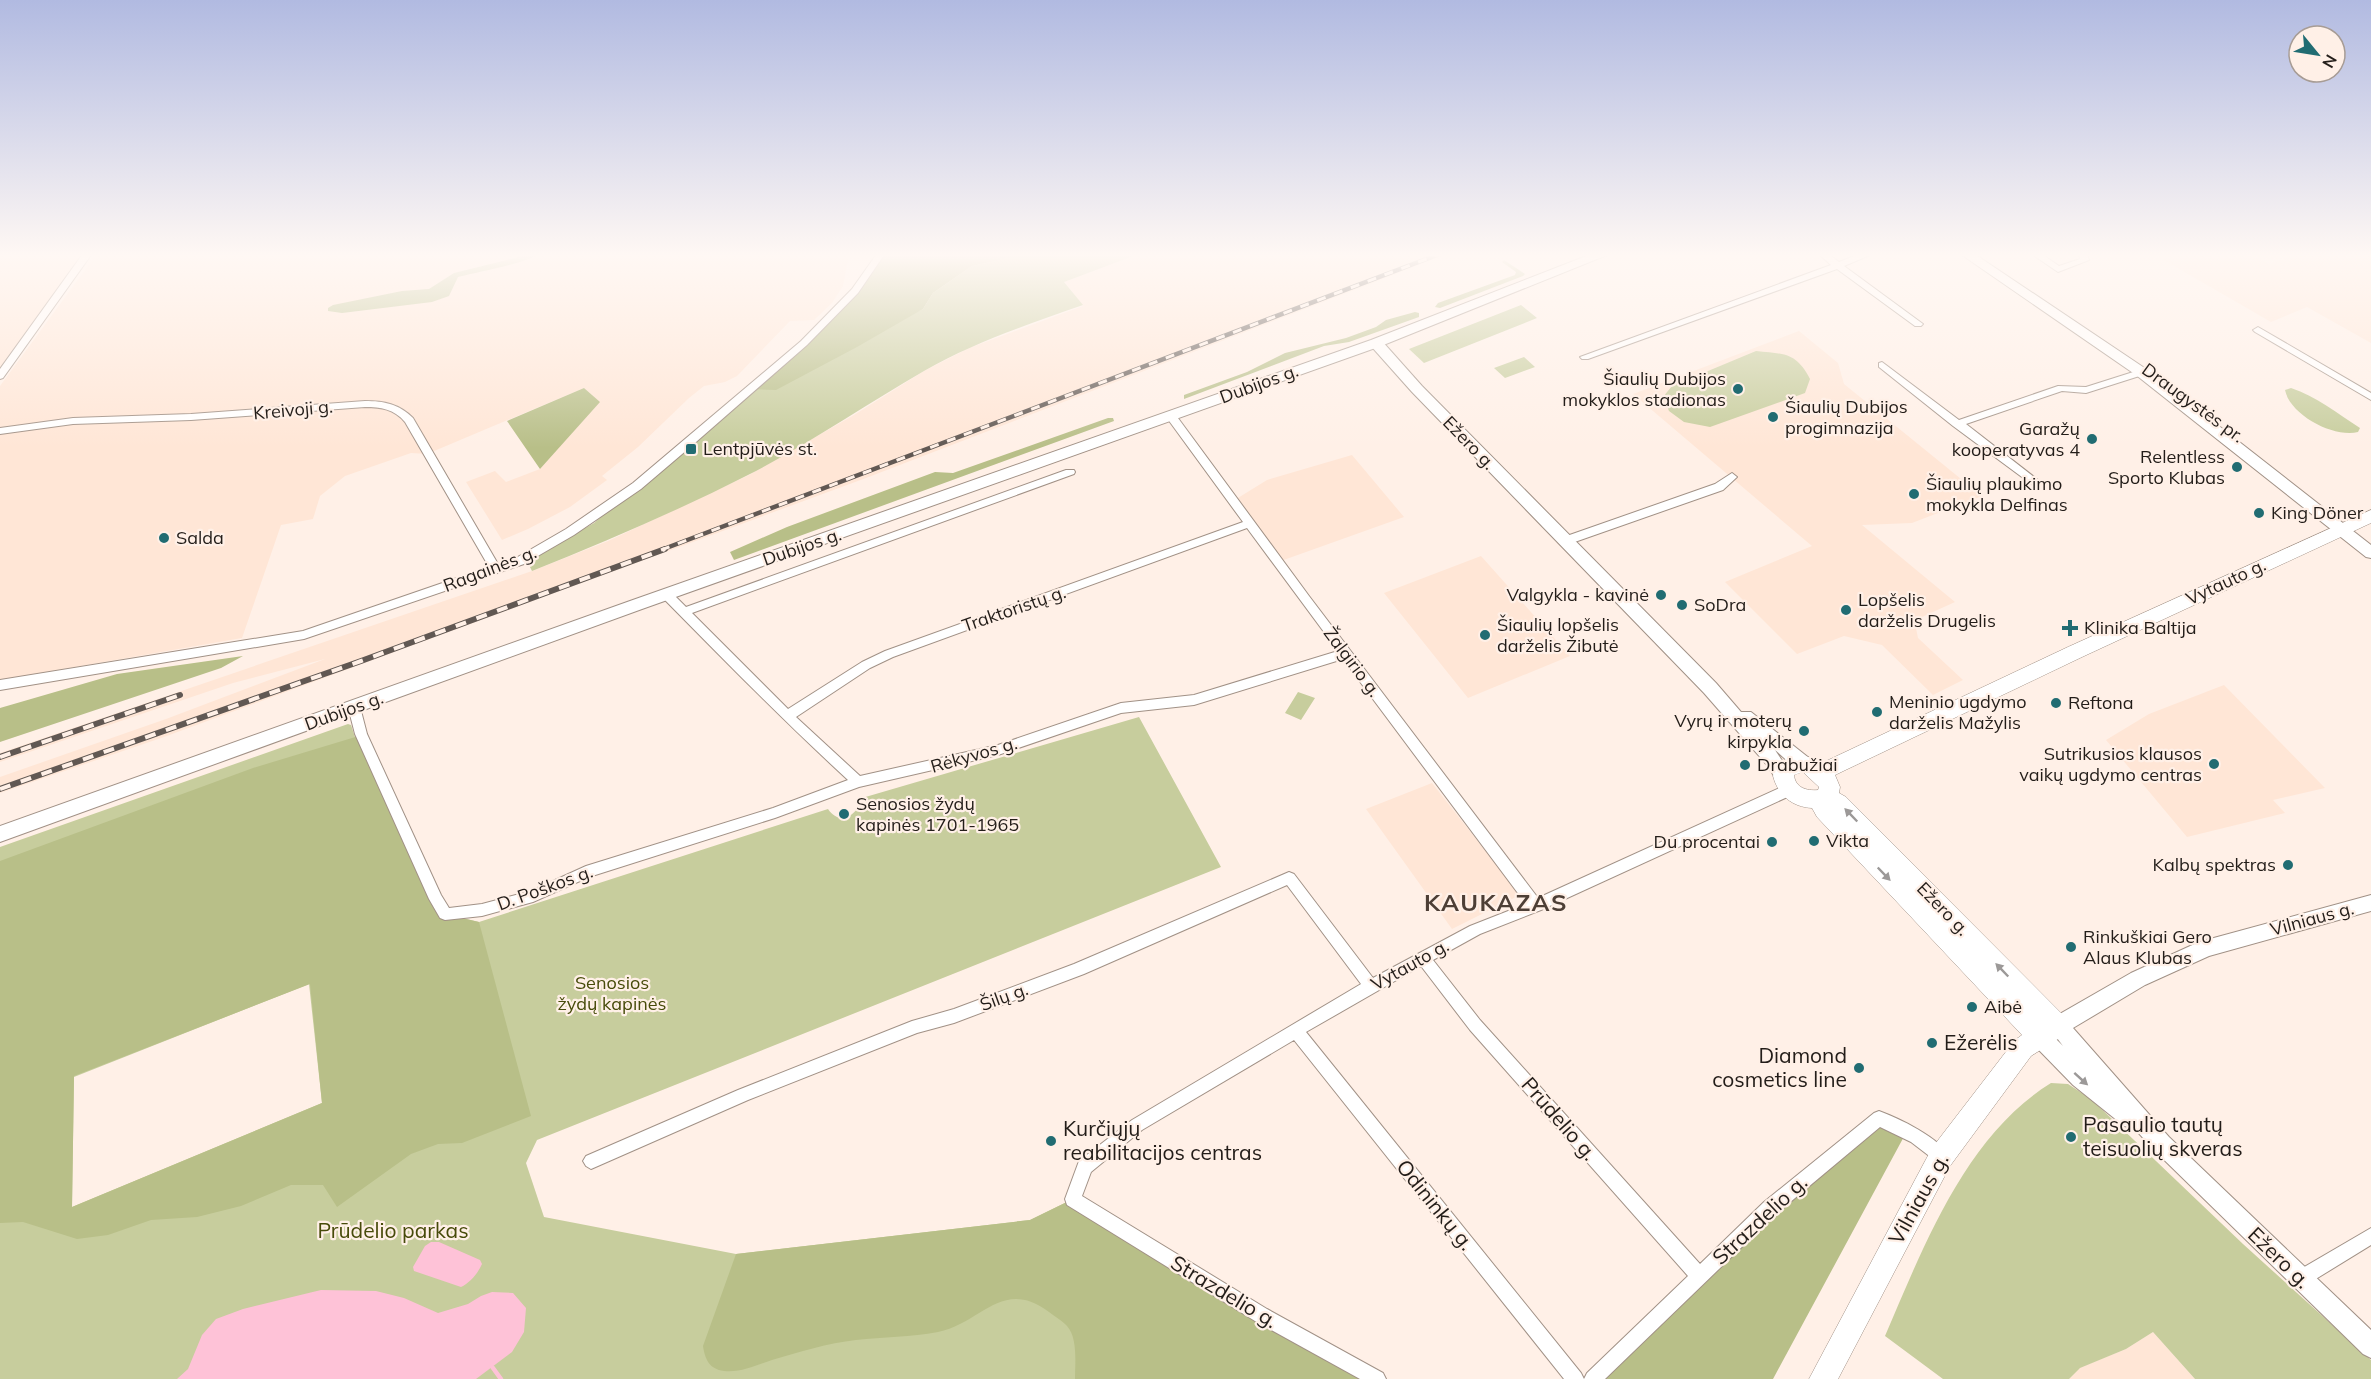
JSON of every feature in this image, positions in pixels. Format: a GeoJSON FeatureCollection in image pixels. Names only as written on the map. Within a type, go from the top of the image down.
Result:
{"type":"FeatureCollection","features":[{"type":"Feature","properties":{"kind":"highway","name":"Vytauto g."},"geometry":{"type":"LineString","coordinates":[[1822,772],[2371,516]]}},
{"type":"Feature","properties":{"kind":"highway","name":"Ežero g."},"geometry":{"type":"LineString","coordinates":[[1803,763],[1822,772],[1828,780],[1829,788],[1822,797],[1824,811],[2049,1032]]}},
{"type":"Feature","properties":{"kind":"highway"},"geometry":{"type":"LineString","coordinates":[[1803,763],[1786,767],[1786,782],[1808,800],[1822,797]]}},
{"type":"Feature","properties":{"kind":"highway","name":"Vilniaus g."},"geometry":{"type":"LineString","coordinates":[[1823,1379],[1941,1157],[2023,1048],[2049,1032]]}},
{"type":"Feature","properties":{"kind":"main road","name":"Dubijos g."},"geometry":{"type":"LineString","coordinates":[[0,834],[666,594],[1376,343],[1436,319]]}},
{"type":"Feature","properties":{"kind":"main road","name":"Draugystės pr."},"geometry":{"type":"LineString","coordinates":[[2066,319],[2145,371]]}},
{"type":"Feature","properties":{"kind":"main road","name":"Draugystės pr."},"geometry":{"type":"LineString","coordinates":[[2071,319],[2145,371],[2231,440],[2348,527],[2371,539]]}},
{"type":"Feature","properties":{"kind":"main road","name":"Ežero g."},"geometry":{"type":"LineString","coordinates":[[1376,343],[1417,389],[1710,688],[1773,760],[1786,782]]}},
{"type":"Feature","properties":{"kind":"main road","name":"Draugystės pr."},"geometry":{"type":"LineString","coordinates":[[2348,527],[2371,553]]}},
{"type":"Feature","properties":{"kind":"main road","name":"Ežero g."},"geometry":{"type":"LineString","coordinates":[[1710,688],[1803,763]]}},
{"type":"Feature","properties":{"kind":"main road","name":"Vilniaus g."},"geometry":{"type":"LineString","coordinates":[[2049,1032],[2138,979],[2206,948],[2371,903]]}},
{"type":"Feature","properties":{"kind":"main road","name":"Ežero g."},"geometry":{"type":"LineString","coordinates":[[2049,1032],[2080,1078],[2162,1144],[2371,1346]]}},
{"type":"Feature","properties":{"kind":"street"},"geometry":{"type":"LineString","coordinates":[[0,376],[41,319]]}},
{"type":"Feature","properties":{"kind":"street","name":"Ragainės g."},"geometry":{"type":"LineString","coordinates":[[0,685],[303,635],[520,561],[546,547],[637,486],[804,343],[827,319]]}},
{"type":"Feature","properties":{"kind":"street"},"geometry":{"type":"LineString","coordinates":[[1585,357],[1689,319]]}},
{"type":"Feature","properties":{"kind":"street"},"geometry":{"type":"LineString","coordinates":[[1912,319],[1918,324]]}},
{"type":"Feature","properties":{"kind":"street"},"geometry":{"type":"LineString","coordinates":[[2258,330],[2371,397]]}},
{"type":"Feature","properties":{"kind":"street"},"geometry":{"type":"LineString","coordinates":[[1882,365],[2034,482]]}},
{"type":"Feature","properties":{"kind":"street"},"geometry":{"type":"LineString","coordinates":[[1957,424],[2061,388],[2086,390],[2145,371]]}},
{"type":"Feature","properties":{"kind":"street","name":"Kreivoji g."},"geometry":{"type":"LineString","coordinates":[[0,431],[92,420],[191,417],[365,404],[387,405],[396,408],[409,420],[496,570]]}},
{"type":"Feature","properties":{"kind":"street","name":"Žalgirio g."},"geometry":{"type":"LineString","coordinates":[[1171,416],[1536,906]]}},
{"type":"Feature","properties":{"kind":"street"},"geometry":{"type":"LineString","coordinates":[[683,612],[1070,472]]}},
{"type":"Feature","properties":{"kind":"street"},"geometry":{"type":"LineString","coordinates":[[1565,541],[1719,487],[1732,477]]}},
{"type":"Feature","properties":{"kind":"street","name":"Traktoristų g."},"geometry":{"type":"LineString","coordinates":[[787,716],[866,665],[889,654],[1251,523]]}},
{"type":"Feature","properties":{"kind":"street"},"geometry":{"type":"LineString","coordinates":[[666,594],[787,716],[858,782]]}},
{"type":"Feature","properties":{"kind":"street","name":"Rėkyvos g."},"geometry":{"type":"LineString","coordinates":[[858,782],[920,770],[998,750],[1121,708],[1194,700],[1347,653]]}},
{"type":"Feature","properties":{"kind":"street","name":"D. Poškos g."},"geometry":{"type":"LineString","coordinates":[[354,707],[361,734],[436,899],[445,914],[482,910],[525,898],[586,872],[775,813],[858,782]]}},
{"type":"Feature","properties":{"kind":"street","name":"Vytauto g."},"geometry":{"type":"LineString","coordinates":[[1073,1199],[1085,1167],[1137,1125],[1295,1030],[1475,930],[1536,906],[1786,782]]}},
{"type":"Feature","properties":{"kind":"street","name":"Šilų g."},"geometry":{"type":"LineString","coordinates":[[591,1161],[743,1095],[917,1026],[954,1016],[1079,969],[1289,878],[1371,986]]}},
{"type":"Feature","properties":{"kind":"street","name":"Prūdelio g."},"geometry":{"type":"LineString","coordinates":[[1423,957],[1475,1025],[1700,1277]]}},
{"type":"Feature","properties":{"kind":"street","name":"Odininkų g."},"geometry":{"type":"LineString","coordinates":[[1295,1030],[1575,1379]]}},
{"type":"Feature","properties":{"kind":"street","name":"Strazdelio g."},"geometry":{"type":"LineString","coordinates":[[1593,1379],[1770,1208],[1879,1118],[1916,1137],[1941,1157]]}},
{"type":"Feature","properties":{"kind":"street","name":"Strazdelio g."},"geometry":{"type":"LineString","coordinates":[[1073,1199],[1198,1277],[1327,1353],[1377,1379]]}},
{"type":"Feature","properties":{"kind":"street"},"geometry":{"type":"LineString","coordinates":[[2300,1279],[2371,1236]]}},
{"type":"Feature","properties":{"kind":"shaded area"},"geometry":{"type":"Polygon","coordinates":[[[0,319],[36,319],[0,368],[0,319]]]}},
{"type":"Feature","properties":{"kind":"shaded area"},"geometry":{"type":"Polygon","coordinates":[[[49,319],[815,319],[790,321],[737,376],[725,382],[704,386],[689,398],[638,447],[602,476],[607,480],[570,507],[528,529],[502,540],[466,482],[495,471],[506,482],[540,469],[599,402],[584,388],[427,454],[411,453],[345,476],[320,496],[313,519],[281,525],[242,638],[0,680],[0,386],[49,319]]]}},
{"type":"Feature","properties":{"kind":"shaded area"},"geometry":{"type":"Polygon","coordinates":[[[1047,319],[1278,319],[866,478],[164,737],[0,793],[0,777],[166,719],[325,659],[233,683],[0,762],[0,753],[532,571],[608,541],[749,475],[854,415],[924,371],[969,348],[1047,319]]]}},
{"type":"Feature","properties":{"kind":"shaded area"},"geometry":{"type":"Polygon","coordinates":[[[2329,319],[2371,319],[2371,343],[2329,319]]]}},
{"type":"Feature","properties":{"kind":"shaded area","name":"Šiaulių Dubijos progimnazija"},"geometry":{"type":"Polygon","coordinates":[[[1799,331],[1838,363],[1844,384],[1982,496],[1912,523],[1862,525],[1955,602],[1922,617],[1916,628],[1918,638],[1963,680],[1933,695],[1882,645],[1844,636],[1797,654],[1725,582],[1812,546],[1633,394],[1799,331]]]}},
{"type":"Feature","properties":{"kind":"shaded area"},"geometry":{"type":"Polygon","coordinates":[[[1352,455],[1404,517],[1278,562],[1233,501],[1267,480],[1352,455]]]}},
{"type":"Feature","properties":{"kind":"shaded area","name":"Šiaulių lopšelis darželis Žibutė"},"geometry":{"type":"Polygon","coordinates":[[[1481,556],[1570,656],[1468,698],[1384,593],[1481,556]]]}},
{"type":"Feature","properties":{"kind":"shaded area","name":"Sutrikusios klausos vaikų ugdymo centras"},"geometry":{"type":"Polygon","coordinates":[[[2224,685],[2325,788],[2273,800],[2285,813],[2187,837],[2106,740],[2149,714],[2224,685]]]}},
{"type":"Feature","properties":{"kind":"shaded area"},"geometry":{"type":"Polygon","coordinates":[[[1432,783],[1520,895],[1452,929],[1366,809],[1432,783]]]}},
{"type":"Feature","properties":{"kind":"shaded area"},"geometry":{"type":"Polygon","coordinates":[[[431,1242],[439,1242],[480,1260],[482,1264],[468,1283],[461,1287],[414,1271],[413,1267],[425,1246],[431,1242]]]}},
{"type":"Feature","properties":{"kind":"shaded area"},"geometry":{"type":"Polygon","coordinates":[[[321,1290],[376,1291],[404,1298],[438,1313],[468,1304],[492,1292],[513,1293],[526,1308],[524,1332],[512,1352],[476,1379],[177,1379],[188,1369],[202,1335],[216,1319],[243,1309],[321,1290]]]}},
{"type":"Feature","properties":{"kind":"shaded area"},"geometry":{"type":"Polygon","coordinates":[[[2153,1332],[2195,1379],[2069,1379],[2079,1368],[2126,1349],[2153,1332]]]}},
{"type":"Feature","properties":{"kind":"green space"},"geometry":{"type":"Polygon","coordinates":[[[825,319],[905,319],[776,390],[751,389],[825,319]]]}},
{"type":"Feature","properties":{"kind":"green space"},"geometry":{"type":"Polygon","coordinates":[[[901,319],[1043,319],[962,351],[924,371],[748,475],[641,526],[532,571],[527,561],[594,523],[751,389],[901,319]]]}},
{"type":"Feature","properties":{"kind":"green space"},"geometry":{"type":"Polygon","coordinates":[[[1412,319],[1349,342],[1324,346],[1184,399],[1184,395],[1247,372],[1285,353],[1346,338],[1376,327],[1386,320],[1412,319]]]}},
{"type":"Feature","properties":{"kind":"green space"},"geometry":{"type":"Polygon","coordinates":[[[1484,319],[1534,319],[1424,363],[1409,349],[1484,319]]]}},
{"type":"Feature","properties":{"kind":"green space","name":"Šiaulių Dubijos mokyklos stadionas"},"geometry":{"type":"Polygon","coordinates":[[[1756,351],[1782,354],[1800,364],[1810,379],[1805,393],[1710,427],[1684,422],[1669,411],[1663,397],[1672,386],[1756,351]]]}},
{"type":"Feature","properties":{"kind":"green space"},"geometry":{"type":"Polygon","coordinates":[[[1524,357],[1535,367],[1505,378],[1494,368],[1524,357]]]}},
{"type":"Feature","properties":{"kind":"green space"},"geometry":{"type":"Polygon","coordinates":[[[584,388],[600,402],[540,469],[507,421],[584,388]]]}},
{"type":"Feature","properties":{"kind":"green space"},"geometry":{"type":"Polygon","coordinates":[[[2291,388],[2335,411],[2360,428],[2358,432],[2337,431],[2314,423],[2295,408],[2289,399],[2285,390],[2291,388]]]}},
{"type":"Feature","properties":{"kind":"green space"},"geometry":{"type":"Polygon","coordinates":[[[1113,418],[1114,421],[734,560],[730,552],[787,527],[935,472],[953,473],[1113,418]]]}},
{"type":"Feature","properties":{"kind":"green space"},"geometry":{"type":"Polygon","coordinates":[[[243,656],[221,668],[0,742],[0,708],[117,674],[243,656]]]}},
{"type":"Feature","properties":{"kind":"green space"},"geometry":{"type":"Polygon","coordinates":[[[1298,692],[1315,698],[1301,720],[1285,713],[1298,692]]]}},
{"type":"Feature","properties":{"kind":"green space","name":"Prūdelio parkas"},"geometry":{"type":"Polygon","coordinates":[[[1139,717],[1221,867],[537,1140],[526,1163],[544,1217],[736,1254],[1030,1220],[1073,1199],[1377,1379],[0,1379],[0,847],[348,724],[351,725],[355,737],[362,735],[445,914],[479,922],[828,809],[838,817],[848,817],[857,809],[862,798],[1139,717]],[[309,984],[74,1077],[72,1207],[322,1103],[309,984]]]}},
{"type":"Feature","properties":{"kind":"green space"},"geometry":{"type":"Polygon","coordinates":[[[362,735],[445,914],[479,922],[531,1116],[462,1143],[438,1144],[411,1154],[337,1207],[323,1185],[291,1185],[241,1206],[197,1217],[151,1220],[108,1235],[77,1239],[23,1222],[0,1223],[0,861],[253,768],[362,735]],[[310,984],[74,1076],[72,1207],[322,1103],[310,984]]]}},
{"type":"Feature","properties":{"kind":"green space"},"geometry":{"type":"Polygon","coordinates":[[[2051,1083],[2068,1084],[2091,1099],[2243,1244],[2371,1360],[2371,1379],[2195,1379],[2153,1332],[2126,1349],[2080,1368],[2069,1379],[1943,1379],[1885,1336],[1932,1231],[1971,1163],[1994,1133],[2021,1105],[2051,1083]]]}},
{"type":"Feature","properties":{"kind":"green space"},"geometry":{"type":"Polygon","coordinates":[[[1879,1118],[1907,1131],[1773,1379],[1593,1379],[1879,1118]]]}},
{"type":"Feature","properties":{"kind":"green space"},"geometry":{"type":"Polygon","coordinates":[[[1073,1199],[1377,1379],[1075,1379],[1074,1344],[1071,1331],[1063,1322],[1033,1302],[1018,1299],[992,1306],[953,1327],[938,1332],[835,1343],[742,1370],[719,1370],[711,1366],[705,1355],[703,1346],[736,1254],[1030,1220],[1073,1199]]]}},
{"type":"Feature","properties":{"kind":"waterway"},"geometry":{"type":"LineString","coordinates":[[493,1368],[501,1379]]}},
{"type":"Feature","properties":{"kind":"railway"},"geometry":{"type":"LineString","coordinates":[[661,550],[1268,319]]}},
{"type":"Feature","properties":{"kind":"railway"},"geometry":{"type":"LineString","coordinates":[[0,789],[361,661],[665,549]]}},
{"type":"Feature","properties":{"kind":"railway"},"geometry":{"type":"LineString","coordinates":[[0,757],[180,695]]}},
{"type":"Feature","properties":{"kind":"place","name":"Šiaulių Dubijos mokyklos stadionas"},"geometry":{"type":"Point","coordinates":[1738,389]}},
{"type":"Feature","properties":{"kind":"place","name":"Šiaulių Dubijos progimnazija"},"geometry":{"type":"Point","coordinates":[1773,417]}},
{"type":"Feature","properties":{"kind":"place","name":"Garažų kooperatyvas 4"},"geometry":{"type":"Point","coordinates":[2092,439]}},
{"type":"Feature","properties":{"kind":"place","name":"Lentpjūvės st."},"geometry":{"type":"Point","coordinates":[691,449]}},
{"type":"Feature","properties":{"kind":"place","name":"Relentless Sporto Klubas"},"geometry":{"type":"Point","coordinates":[2237,467]}},
{"type":"Feature","properties":{"kind":"place","name":"Šiaulių plaukimo mokykla Delfinas"},"geometry":{"type":"Point","coordinates":[1914,494]}},
{"type":"Feature","properties":{"kind":"place","name":"King Döner"},"geometry":{"type":"Point","coordinates":[2259,513]}},
{"type":"Feature","properties":{"kind":"place","name":"Salda"},"geometry":{"type":"Point","coordinates":[164,538]}},
{"type":"Feature","properties":{"kind":"place","name":"Valgykla - kavinė"},"geometry":{"type":"Point","coordinates":[1661,595]}},
{"type":"Feature","properties":{"kind":"place","name":"SoDra"},"geometry":{"type":"Point","coordinates":[1682,605]}},
{"type":"Feature","properties":{"kind":"place","name":"Lopšelis darželis Drugelis"},"geometry":{"type":"Point","coordinates":[1846,610]}},
{"type":"Feature","properties":{"kind":"place","name":"Klinika Baltija"},"geometry":{"type":"Point","coordinates":[2070,628]}},
{"type":"Feature","properties":{"kind":"place","name":"Šiaulių lopšelis darželis Žibutė"},"geometry":{"type":"Point","coordinates":[1485,635]}},
{"type":"Feature","properties":{"kind":"place","name":"Reftona"},"geometry":{"type":"Point","coordinates":[2056,703]}},
{"type":"Feature","properties":{"kind":"place","name":"Meninio ugdymo darželis Mažylis"},"geometry":{"type":"Point","coordinates":[1877,712]}},
{"type":"Feature","properties":{"kind":"place","name":"Vyrų ir moterų kirpykla"},"geometry":{"type":"Point","coordinates":[1804,731]}},
{"type":"Feature","properties":{"kind":"place","name":"Sutrikusios klausos vaikų ugdymo centras"},"geometry":{"type":"Point","coordinates":[2214,764]}},
{"type":"Feature","properties":{"kind":"place","name":"Drabužiai"},"geometry":{"type":"Point","coordinates":[1745,765]}},
{"type":"Feature","properties":{"kind":"place","name":"Senosios žydų kapinės 1701-1965"},"geometry":{"type":"Point","coordinates":[844,814]}},
{"type":"Feature","properties":{"kind":"place","name":"Vikta"},"geometry":{"type":"Point","coordinates":[1814,841]}},
{"type":"Feature","properties":{"kind":"place","name":"Du procentai"},"geometry":{"type":"Point","coordinates":[1772,842]}},
{"type":"Feature","properties":{"kind":"place","name":"Kalbų spektras"},"geometry":{"type":"Point","coordinates":[2288,865]}},
{"type":"Feature","properties":{"kind":"place","name":"Rinkuškiai Gero Alaus Klubas"},"geometry":{"type":"Point","coordinates":[2071,947]}},
{"type":"Feature","properties":{"kind":"place","name":"Aibė"},"geometry":{"type":"Point","coordinates":[1972,1007]}},
{"type":"Feature","properties":{"kind":"place","name":"Ežerėlis"},"geometry":{"type":"Point","coordinates":[1932,1043]}},
{"type":"Feature","properties":{"kind":"place","name":"Diamond cosmetics line"},"geometry":{"type":"Point","coordinates":[1859,1068]}},
{"type":"Feature","properties":{"kind":"place","name":"Pasaulio tautų teisuolių skveras"},"geometry":{"type":"Point","coordinates":[2071,1137]}},
{"type":"Feature","properties":{"kind":"place","name":"Kurčiųjų reabilitacijos centras"},"geometry":{"type":"Point","coordinates":[1051,1141]}},
{"type":"Feature","properties":{"kind":"district","name":"KAUKAZAS"},"geometry":{"type":"Point","coordinates":[1496,903]}},
{"type":"Feature","properties":{"kind":"park label","name":"Senosios žydų kapinės"},"geometry":{"type":"Point","coordinates":[612,993]}}]}
